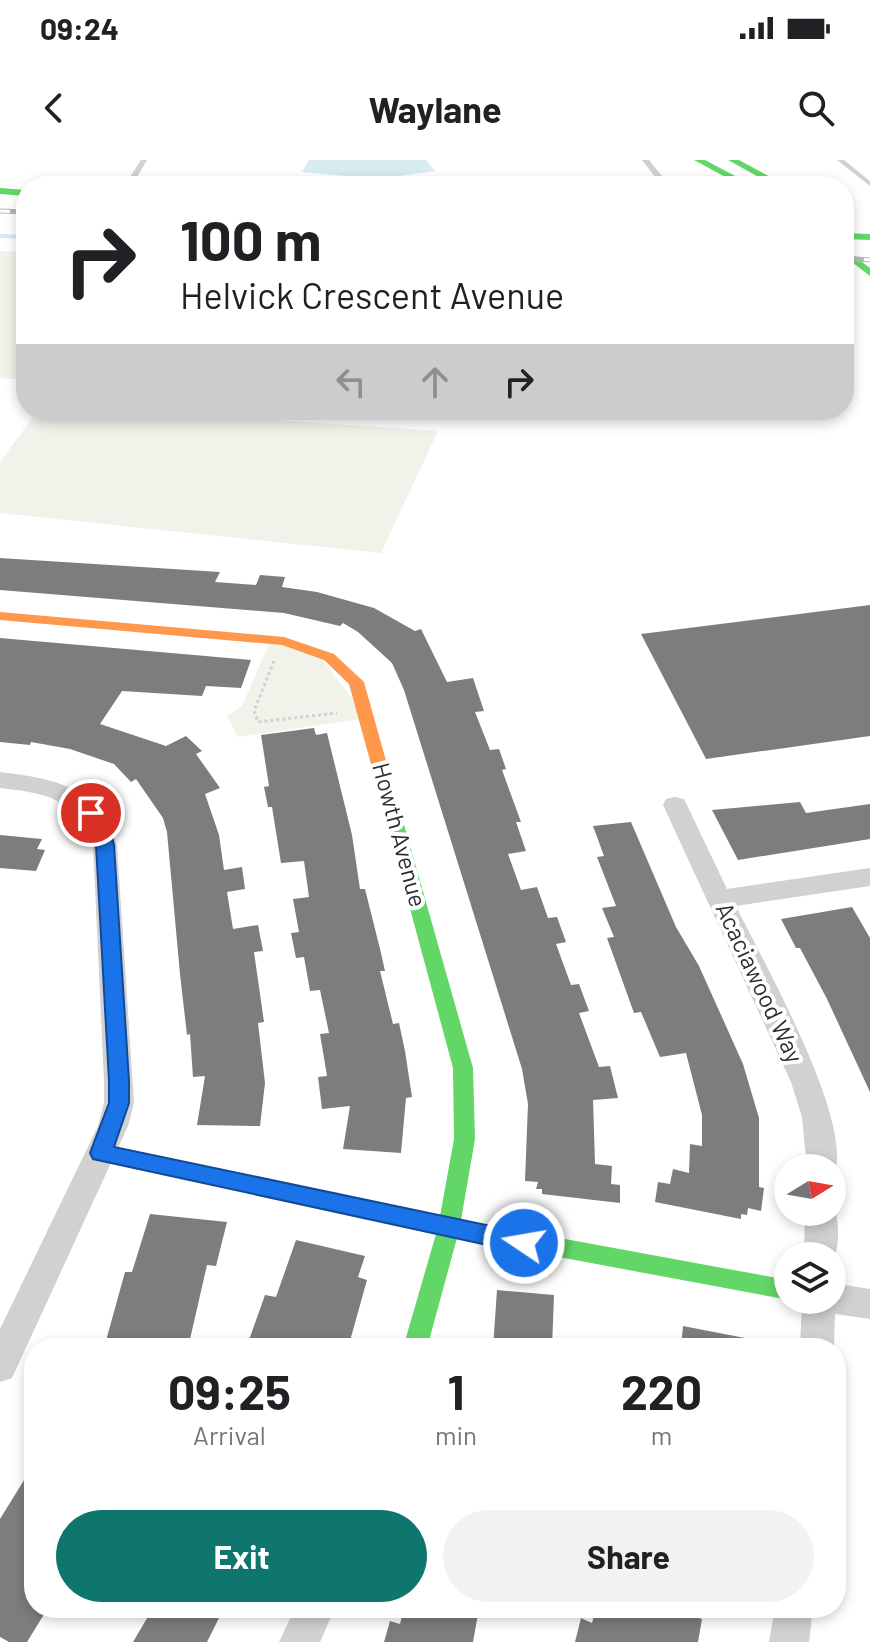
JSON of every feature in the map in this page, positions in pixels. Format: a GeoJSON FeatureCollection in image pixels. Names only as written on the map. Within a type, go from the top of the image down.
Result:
{"type":"FeatureCollection","features":[{"type":"Feature","properties":{"kind":"street"},"geometry":{"type":"LineString","coordinates":[[698,160],[729,176]]}},
{"type":"Feature","properties":{"kind":"street"},"geometry":{"type":"LineString","coordinates":[[732,160],[763,176]]}},
{"type":"Feature","properties":{"kind":"street"},"geometry":{"type":"LineString","coordinates":[[854,259],[870,273]]}},
{"type":"Feature","properties":{"kind":"street","name":"Howth Avenue"},"geometry":{"type":"LineString","coordinates":[[0,616],[284,641],[329,657],[356,682],[463,1068],[468,1103],[467,1138],[418,1338]]}},
{"type":"Feature","properties":{"kind":"street"},"geometry":{"type":"LineString","coordinates":[[0,780],[52,789],[82,805],[100,827],[105,845],[119,1081],[119,1103],[101,1153],[0,1366]]}},
{"type":"Feature","properties":{"kind":"street","name":"Acaciawood Way"},"geometry":{"type":"LineString","coordinates":[[675,805],[806,1082],[817,1117],[821,1154]]}},
{"type":"Feature","properties":{"kind":"street"},"geometry":{"type":"LineString","coordinates":[[720,899],[870,877]]}},
{"type":"Feature","properties":{"kind":"street"},"geometry":{"type":"LineString","coordinates":[[101,1153],[446,1227],[774,1287]]}},
{"type":"Feature","properties":{"kind":"street"},"geometry":{"type":"LineString","coordinates":[[846,1300],[870,1304]]}},
{"type":"Feature","properties":{"kind":"street"},"geometry":{"type":"LineString","coordinates":[[817,1338],[818,1314]]}},
{"type":"Feature","properties":{"kind":"street"},"geometry":{"type":"LineString","coordinates":[[299,1642],[311,1618]]}},
{"type":"Feature","properties":{"kind":"street"},"geometry":{"type":"LineString","coordinates":[[789,1642],[793,1618]]}},
{"type":"Feature","properties":{"kind":"lane"},"geometry":{"type":"LineString","coordinates":[[645,160],[658,176]]}},
{"type":"Feature","properties":{"kind":"lane"},"geometry":{"type":"LineString","coordinates":[[840,160],[870,184]]}},
{"type":"Feature","properties":{"kind":"path"},"geometry":{"type":"LineString","coordinates":[[278,651],[254,711],[258,722],[345,712]]}},
{"type":"Feature","properties":{"kind":"shaded area"},"geometry":{"type":"Polygon","coordinates":[[[309,160],[426,160],[435,171],[399,176],[302,172],[309,160]]]}},
{"type":"Feature","properties":{"kind":"shaded area"},"geometry":{"type":"Polygon","coordinates":[[[0,251],[16,252],[16,379],[0,378],[0,251]]]}},
{"type":"Feature","properties":{"kind":"shaded area"},"geometry":{"type":"Polygon","coordinates":[[[31,420],[276,420],[438,431],[381,553],[0,513],[0,462],[31,420]]]}},
{"type":"Feature","properties":{"kind":"shaded area"},"geometry":{"type":"Polygon","coordinates":[[[271,639],[316,651],[367,718],[238,737],[227,716],[242,706],[271,639]]]}},
{"type":"Feature","properties":{"kind":"building"},"geometry":{"type":"Polygon","coordinates":[[[0,558],[220,572],[215,582],[256,585],[260,575],[285,577],[282,587],[317,592],[374,608],[415,631],[421,629],[447,682],[473,678],[484,711],[475,712],[490,750],[499,749],[506,769],[502,770],[521,822],[516,822],[526,851],[508,854],[521,890],[537,887],[548,918],[557,917],[566,942],[556,944],[571,985],[579,984],[589,1011],[579,1013],[599,1067],[610,1066],[618,1098],[593,1100],[595,1164],[612,1166],[611,1184],[620,1185],[620,1203],[542,1194],[542,1189],[536,1189],[538,1182],[525,1181],[528,1104],[522,1069],[404,690],[392,663],[358,632],[343,623],[340,626],[284,613],[0,590],[0,558]]]}},
{"type":"Feature","properties":{"kind":"building"},"geometry":{"type":"Polygon","coordinates":[[[870,605],[870,736],[706,759],[641,634],[870,605]]]}},
{"type":"Feature","properties":{"kind":"building"},"geometry":{"type":"Polygon","coordinates":[[[0,638],[251,660],[241,688],[206,686],[202,696],[122,691],[100,724],[166,746],[186,736],[202,751],[196,754],[220,788],[205,794],[219,835],[224,870],[242,867],[245,889],[227,892],[233,929],[258,925],[263,951],[254,952],[264,1022],[258,1023],[265,1083],[260,1126],[197,1125],[205,1076],[193,1077],[163,818],[136,779],[131,782],[114,764],[70,749],[31,742],[30,745],[0,742],[0,638]]]}},
{"type":"Feature","properties":{"kind":"building"},"geometry":{"type":"Polygon","coordinates":[[[314,728],[316,735],[327,733],[352,835],[360,889],[365,889],[381,953],[385,971],[380,971],[393,1024],[399,1023],[405,1051],[412,1097],[406,1098],[401,1153],[343,1149],[350,1106],[322,1109],[318,1077],[327,1076],[320,1034],[329,1033],[320,990],[310,991],[304,957],[296,958],[291,933],[299,932],[293,899],[309,897],[304,861],[281,863],[272,807],[268,807],[264,787],[269,786],[261,735],[314,728]]]}},
{"type":"Feature","properties":{"kind":"building"},"geometry":{"type":"Polygon","coordinates":[[[800,802],[806,813],[870,804],[870,839],[738,860],[712,810],[800,802]]]}},
{"type":"Feature","properties":{"kind":"building"},"geometry":{"type":"Polygon","coordinates":[[[631,822],[676,927],[699,966],[743,1064],[759,1118],[759,1187],[764,1188],[761,1211],[748,1208],[747,1215],[741,1214],[741,1219],[655,1202],[658,1182],[670,1184],[673,1169],[689,1173],[690,1144],[702,1146],[702,1115],[686,1053],[660,1057],[641,1012],[634,1013],[607,938],[614,937],[602,908],[616,906],[597,857],[604,856],[593,826],[631,822]]]}},
{"type":"Feature","properties":{"kind":"building"},"geometry":{"type":"Polygon","coordinates":[[[0,835],[42,839],[37,849],[45,850],[36,871],[0,868],[0,835]]]}},
{"type":"Feature","properties":{"kind":"building"},"geometry":{"type":"Polygon","coordinates":[[[852,907],[870,938],[870,1092],[827,999],[781,919],[852,907]]]}},
{"type":"Feature","properties":{"kind":"building"},"geometry":{"type":"Polygon","coordinates":[[[150,1214],[227,1222],[216,1266],[207,1265],[190,1338],[107,1338],[125,1272],[132,1272],[150,1214]]]}},
{"type":"Feature","properties":{"kind":"building"},"geometry":{"type":"Polygon","coordinates":[[[296,1240],[365,1256],[358,1277],[367,1280],[351,1338],[250,1338],[265,1295],[276,1297],[296,1240]]]}},
{"type":"Feature","properties":{"kind":"building"},"geometry":{"type":"Polygon","coordinates":[[[497,1290],[554,1295],[552,1338],[494,1338],[497,1290]]]}},
{"type":"Feature","properties":{"kind":"building"},"geometry":{"type":"Polygon","coordinates":[[[683,1326],[745,1338],[682,1338],[683,1326]]]}},
{"type":"Feature","properties":{"kind":"building"},"geometry":{"type":"Polygon","coordinates":[[[24,1480],[24,1618],[42,1618],[27,1642],[9,1642],[0,1637],[0,1519],[24,1480]]]}},
{"type":"Feature","properties":{"kind":"building"},"geometry":{"type":"Polygon","coordinates":[[[147,1618],[219,1618],[207,1642],[133,1642],[147,1618]]]}},
{"type":"Feature","properties":{"kind":"building"},"geometry":{"type":"Polygon","coordinates":[[[402,1618],[477,1618],[473,1642],[384,1642],[390,1621],[400,1624],[402,1618]]]}},
{"type":"Feature","properties":{"kind":"building"},"geometry":{"type":"Polygon","coordinates":[[[581,1618],[592,1623],[593,1618],[702,1619],[698,1642],[575,1642],[581,1618]]]}},
{"type":"Feature","properties":{"kind":"waterway"},"geometry":{"type":"LineString","coordinates":[[0,236],[16,237]]}},
{"type":"Feature","properties":{"kind":"railway"},"geometry":{"type":"LineString","coordinates":[[0,211],[16,212]]}},
{"type":"Feature","properties":{"kind":"railway"},"geometry":{"type":"LineString","coordinates":[[854,259],[870,260]]}},
{"type":"Feature","properties":{"kind":"traffic: fast"},"geometry":{"type":"LineString","coordinates":[[698,160],[729,176]]}},
{"type":"Feature","properties":{"kind":"traffic: fast"},"geometry":{"type":"LineString","coordinates":[[732,160],[763,176]]}},
{"type":"Feature","properties":{"kind":"traffic: fast"},"geometry":{"type":"LineString","coordinates":[[0,191],[16,192]]}},
{"type":"Feature","properties":{"kind":"traffic: fast"},"geometry":{"type":"LineString","coordinates":[[854,236],[870,237]]}},
{"type":"Feature","properties":{"kind":"traffic: fast"},"geometry":{"type":"LineString","coordinates":[[854,259],[870,273]]}},
{"type":"Feature","properties":{"kind":"traffic: fast"},"geometry":{"type":"LineString","coordinates":[[382,775],[463,1068],[466,1104],[460,1174],[453,1210],[418,1338]]}},
{"type":"Feature","properties":{"kind":"traffic: fast"},"geometry":{"type":"LineString","coordinates":[[101,1153],[524,1243],[774,1288]]}},
{"type":"Feature","properties":{"kind":"traffic: slow"},"geometry":{"type":"LineString","coordinates":[[0,616],[284,641],[329,657],[356,682],[382,775]]}},
{"type":"Feature","properties":{"kind":"route"},"geometry":{"type":"LineString","coordinates":[[91,813],[100,827],[105,845],[119,1081],[119,1103],[101,1153],[524,1243]]}}]}
